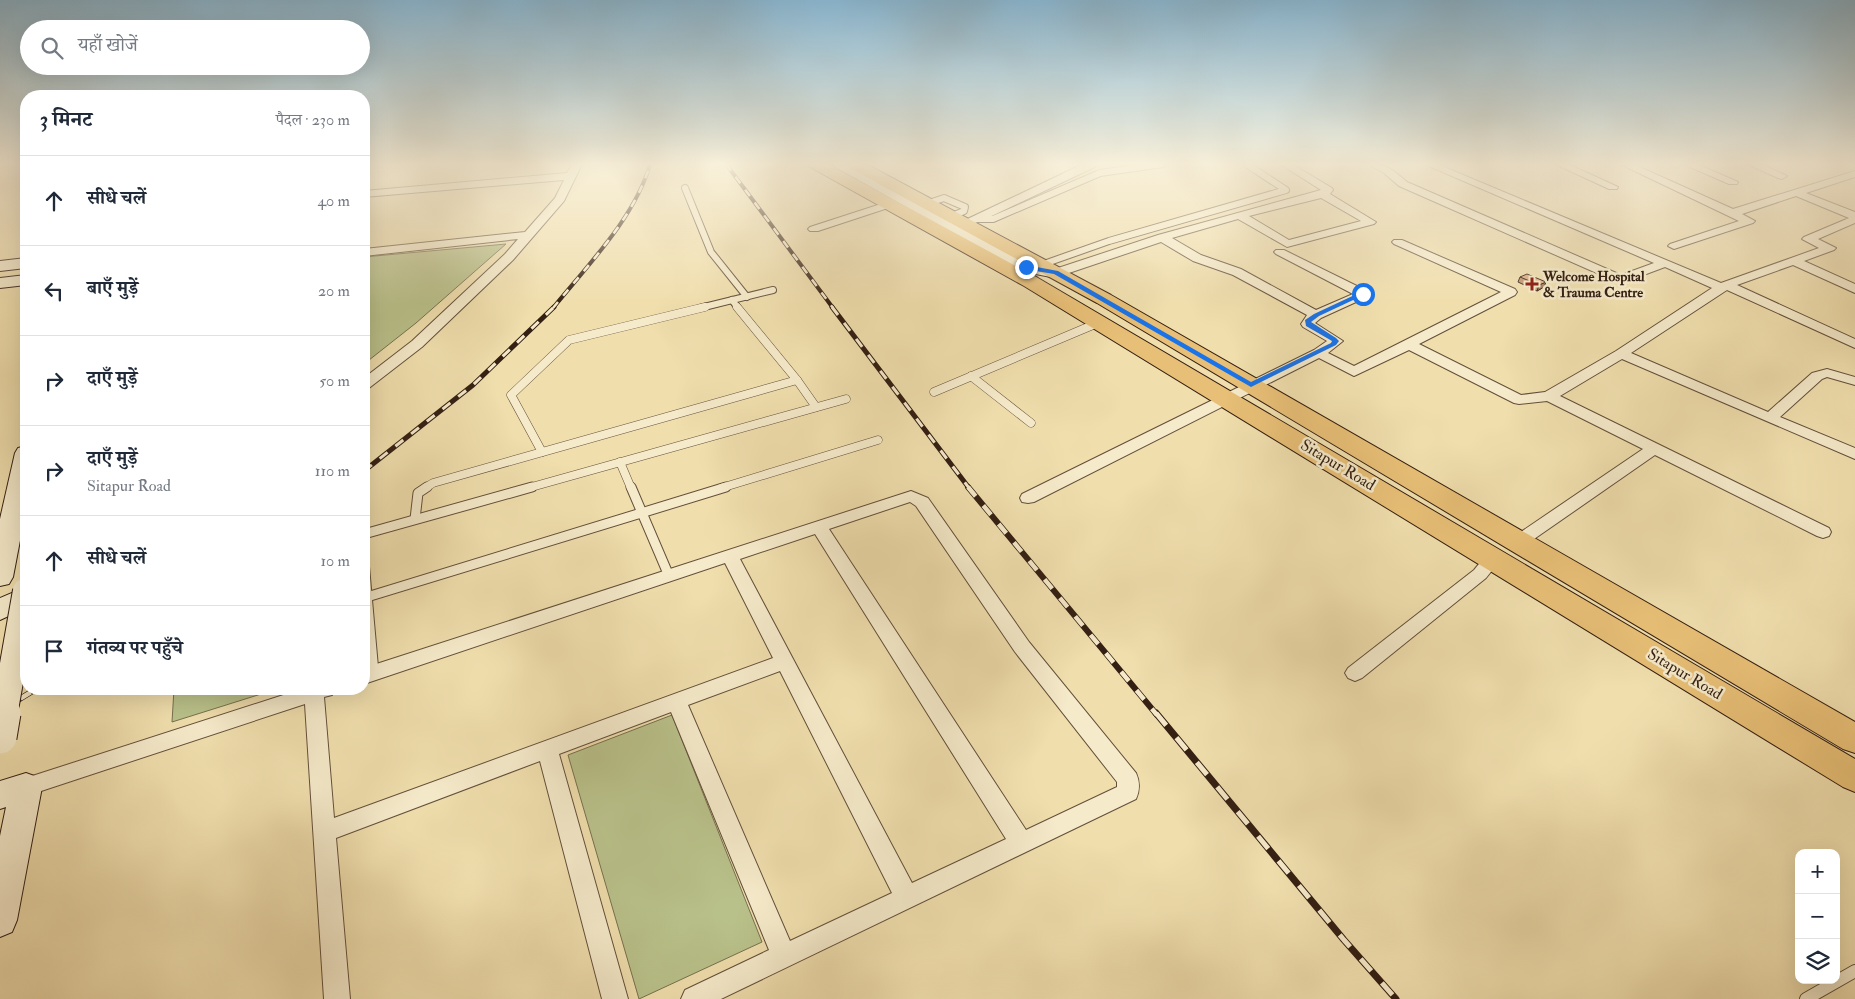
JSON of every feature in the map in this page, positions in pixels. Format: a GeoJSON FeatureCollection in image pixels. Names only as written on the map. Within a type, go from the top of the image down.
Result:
{"type":"FeatureCollection","features":[{"type":"Feature","properties":{"kind":"main road","name":"Sitapur Road"},"geometry":{"type":"LineString","coordinates":[[916,211],[1039,272],[1251,385],[1855,739]]}},
{"type":"Feature","properties":{"kind":"main road","name":"Sitapur Road"},"geometry":{"type":"LineString","coordinates":[[946,211],[965,219],[1039,272],[1100,322],[1855,777]]}},
{"type":"Feature","properties":{"kind":"main road"},"geometry":{"type":"LineString","coordinates":[[0,266],[20,264]]}},
{"type":"Feature","properties":{"kind":"main road"},"geometry":{"type":"LineString","coordinates":[[0,274],[20,272]]}},
{"type":"Feature","properties":{"kind":"main road"},"geometry":{"type":"LineString","coordinates":[[0,283],[20,281]]}},
{"type":"Feature","properties":{"kind":"main road"},"geometry":{"type":"LineString","coordinates":[[0,577],[20,482]]}},
{"type":"Feature","properties":{"kind":"main road"},"geometry":{"type":"LineString","coordinates":[[0,610],[20,600]]}},
{"type":"Feature","properties":{"kind":"main road"},"geometry":{"type":"LineString","coordinates":[[0,737],[20,624]]}},
{"type":"Feature","properties":{"kind":"main road"},"geometry":{"type":"LineString","coordinates":[[0,920],[13,791]]}},
{"type":"Feature","properties":{"kind":"street"},"geometry":{"type":"LineString","coordinates":[[370,380],[417,344],[509,257],[550,211]]}},
{"type":"Feature","properties":{"kind":"street"},"geometry":{"type":"LineString","coordinates":[[814,229],[857,211]]}},
{"type":"Feature","properties":{"kind":"street"},"geometry":{"type":"LineString","coordinates":[[965,219],[983,211]]}},
{"type":"Feature","properties":{"kind":"street"},"geometry":{"type":"LineString","coordinates":[[1039,272],[1257,211]]}},
{"type":"Feature","properties":{"kind":"street"},"geometry":{"type":"LineString","coordinates":[[1239,215],[1287,244],[1370,222],[1351,211]]}},
{"type":"Feature","properties":{"kind":"street"},"geometry":{"type":"LineString","coordinates":[[1464,211],[1620,279],[1665,263]]}},
{"type":"Feature","properties":{"kind":"street"},"geometry":{"type":"LineString","coordinates":[[1540,211],[1724,286],[1855,344]]}},
{"type":"Feature","properties":{"kind":"street"},"geometry":{"type":"LineString","coordinates":[[1674,246],[1749,221],[1728,211]]}},
{"type":"Feature","properties":{"kind":"street"},"geometry":{"type":"LineString","coordinates":[[1733,213],[1740,211]]}},
{"type":"Feature","properties":{"kind":"street"},"geometry":{"type":"LineString","coordinates":[[1839,211],[1855,217]]}},
{"type":"Feature","properties":{"kind":"street"},"geometry":{"type":"LineString","coordinates":[[1408,344],[1519,400],[1549,396],[1621,354],[1724,286],[1830,248],[1808,239],[1855,217]]}},
{"type":"Feature","properties":{"kind":"street"},"geometry":{"type":"LineString","coordinates":[[370,251],[528,235]]}},
{"type":"Feature","properties":{"kind":"street"},"geometry":{"type":"LineString","coordinates":[[1162,238],[1197,258],[1237,272],[1316,315]]}},
{"type":"Feature","properties":{"kind":"street"},"geometry":{"type":"LineString","coordinates":[[1319,352],[1354,372],[1511,292],[1398,242]]}},
{"type":"Feature","properties":{"kind":"street"},"geometry":{"type":"LineString","coordinates":[[1028,498],[1319,352],[1336,341],[1308,324],[1309,320],[1363,294],[1280,252]]}},
{"type":"Feature","properties":{"kind":"street"},"geometry":{"type":"LineString","coordinates":[[1793,262],[1855,289]]}},
{"type":"Feature","properties":{"kind":"street"},"geometry":{"type":"LineString","coordinates":[[1621,354],[1855,454]]}},
{"type":"Feature","properties":{"kind":"street"},"geometry":{"type":"LineString","coordinates":[[1770,418],[1817,376],[1827,373],[1855,381]]}},
{"type":"Feature","properties":{"kind":"street"},"geometry":{"type":"LineString","coordinates":[[1549,396],[1823,532]]}},
{"type":"Feature","properties":{"kind":"street"},"geometry":{"type":"LineString","coordinates":[[1518,542],[1655,448]]}},
{"type":"Feature","properties":{"kind":"street"},"geometry":{"type":"LineString","coordinates":[[370,674],[911,496],[922,502],[1022,647],[1128,780],[1128,792],[694,999]]}},
{"type":"Feature","properties":{"kind":"street"},"geometry":{"type":"LineString","coordinates":[[820,526],[1022,844]]}},
{"type":"Feature","properties":{"kind":"street"},"geometry":{"type":"LineString","coordinates":[[730,556],[907,898]]}},
{"type":"Feature","properties":{"kind":"street"},"geometry":{"type":"LineString","coordinates":[[1355,674],[1480,574],[1492,558]]}},
{"type":"Feature","properties":{"kind":"street"},"geometry":{"type":"LineString","coordinates":[[324,832],[785,661]]}},
{"type":"Feature","properties":{"kind":"street"},"geometry":{"type":"LineString","coordinates":[[13,791],[308,695]]}},
{"type":"Feature","properties":{"kind":"street"},"geometry":{"type":"LineString","coordinates":[[320,695],[324,832],[337,999]]}},
{"type":"Feature","properties":{"kind":"street"},"geometry":{"type":"LineString","coordinates":[[676,701],[784,956]]}},
{"type":"Feature","properties":{"kind":"street"},"geometry":{"type":"LineString","coordinates":[[547,749],[615,999]]}},
{"type":"Feature","properties":{"kind":"lane"},"geometry":{"type":"LineString","coordinates":[[694,211],[711,252],[747,297]]}},
{"type":"Feature","properties":{"kind":"lane"},"geometry":{"type":"LineString","coordinates":[[965,219],[993,218],[1011,211]]}},
{"type":"Feature","properties":{"kind":"lane"},"geometry":{"type":"LineString","coordinates":[[1039,272],[1109,241],[1214,211]]}},
{"type":"Feature","properties":{"kind":"lane"},"geometry":{"type":"LineString","coordinates":[[542,452],[510,395],[569,340],[773,290]]}},
{"type":"Feature","properties":{"kind":"lane"},"geometry":{"type":"LineString","coordinates":[[732,300],[797,380],[816,407]]}},
{"type":"Feature","properties":{"kind":"lane"},"geometry":{"type":"LineString","coordinates":[[934,392],[1100,322]]}},
{"type":"Feature","properties":{"kind":"lane"},"geometry":{"type":"LineString","coordinates":[[971,376],[1031,423]]}},
{"type":"Feature","properties":{"kind":"lane"},"geometry":{"type":"LineString","coordinates":[[415,519],[418,493],[433,483],[797,380]]}},
{"type":"Feature","properties":{"kind":"lane"},"geometry":{"type":"LineString","coordinates":[[370,532],[846,398]]}},
{"type":"Feature","properties":{"kind":"lane"},"geometry":{"type":"LineString","coordinates":[[370,596],[878,440]]}},
{"type":"Feature","properties":{"kind":"lane"},"geometry":{"type":"LineString","coordinates":[[620,462],[668,576]]}},
{"type":"Feature","properties":{"kind":"lane"},"geometry":{"type":"LineString","coordinates":[[1806,999],[1855,972]]}},
{"type":"Feature","properties":{"kind":"green space"},"geometry":{"type":"Polygon","coordinates":[[[506,244],[416,323],[370,359],[370,256],[506,244]]]}},
{"type":"Feature","properties":{"kind":"green space"},"geometry":{"type":"Polygon","coordinates":[[[174,695],[258,695],[172,722],[174,695]]]}},
{"type":"Feature","properties":{"kind":"green space"},"geometry":{"type":"Polygon","coordinates":[[[672,715],[762,942],[639,999],[568,755],[672,715]]]}},
{"type":"Feature","properties":{"kind":"building"},"geometry":{"type":"Polygon","coordinates":[[[1527,274],[1546,282],[1539,285],[1520,277],[1527,274]]]}},
{"type":"Feature","properties":{"kind":"railway"},"geometry":{"type":"LineString","coordinates":[[553,308],[595,258],[629,211]]}},
{"type":"Feature","properties":{"kind":"railway"},"geometry":{"type":"LineString","coordinates":[[761,211],[833,308]]}},
{"type":"Feature","properties":{"kind":"railway"},"geometry":{"type":"LineString","coordinates":[[832,307],[969,488]]}},
{"type":"Feature","properties":{"kind":"railway"},"geometry":{"type":"LineString","coordinates":[[370,466],[473,385],[553,308]]}},
{"type":"Feature","properties":{"kind":"railway"},"geometry":{"type":"LineString","coordinates":[[968,487],[1157,715]]}},
{"type":"Feature","properties":{"kind":"railway"},"geometry":{"type":"LineString","coordinates":[[0,711],[26,695]]}},
{"type":"Feature","properties":{"kind":"railway"},"geometry":{"type":"LineString","coordinates":[[1156,713],[1344,940],[1396,999]]}},
{"type":"Feature","properties":{"kind":"place","name":"Welcome Hospital & Trauma Centre"},"geometry":{"type":"Point","coordinates":[1532,284]}},
{"type":"Feature","properties":{"kind":"route"},"geometry":{"type":"LineString","coordinates":[[1026,267],[1056,273],[1251,385],[1334,344],[1336,341],[1334,339],[1308,324],[1309,320],[1363,294]]}}]}
